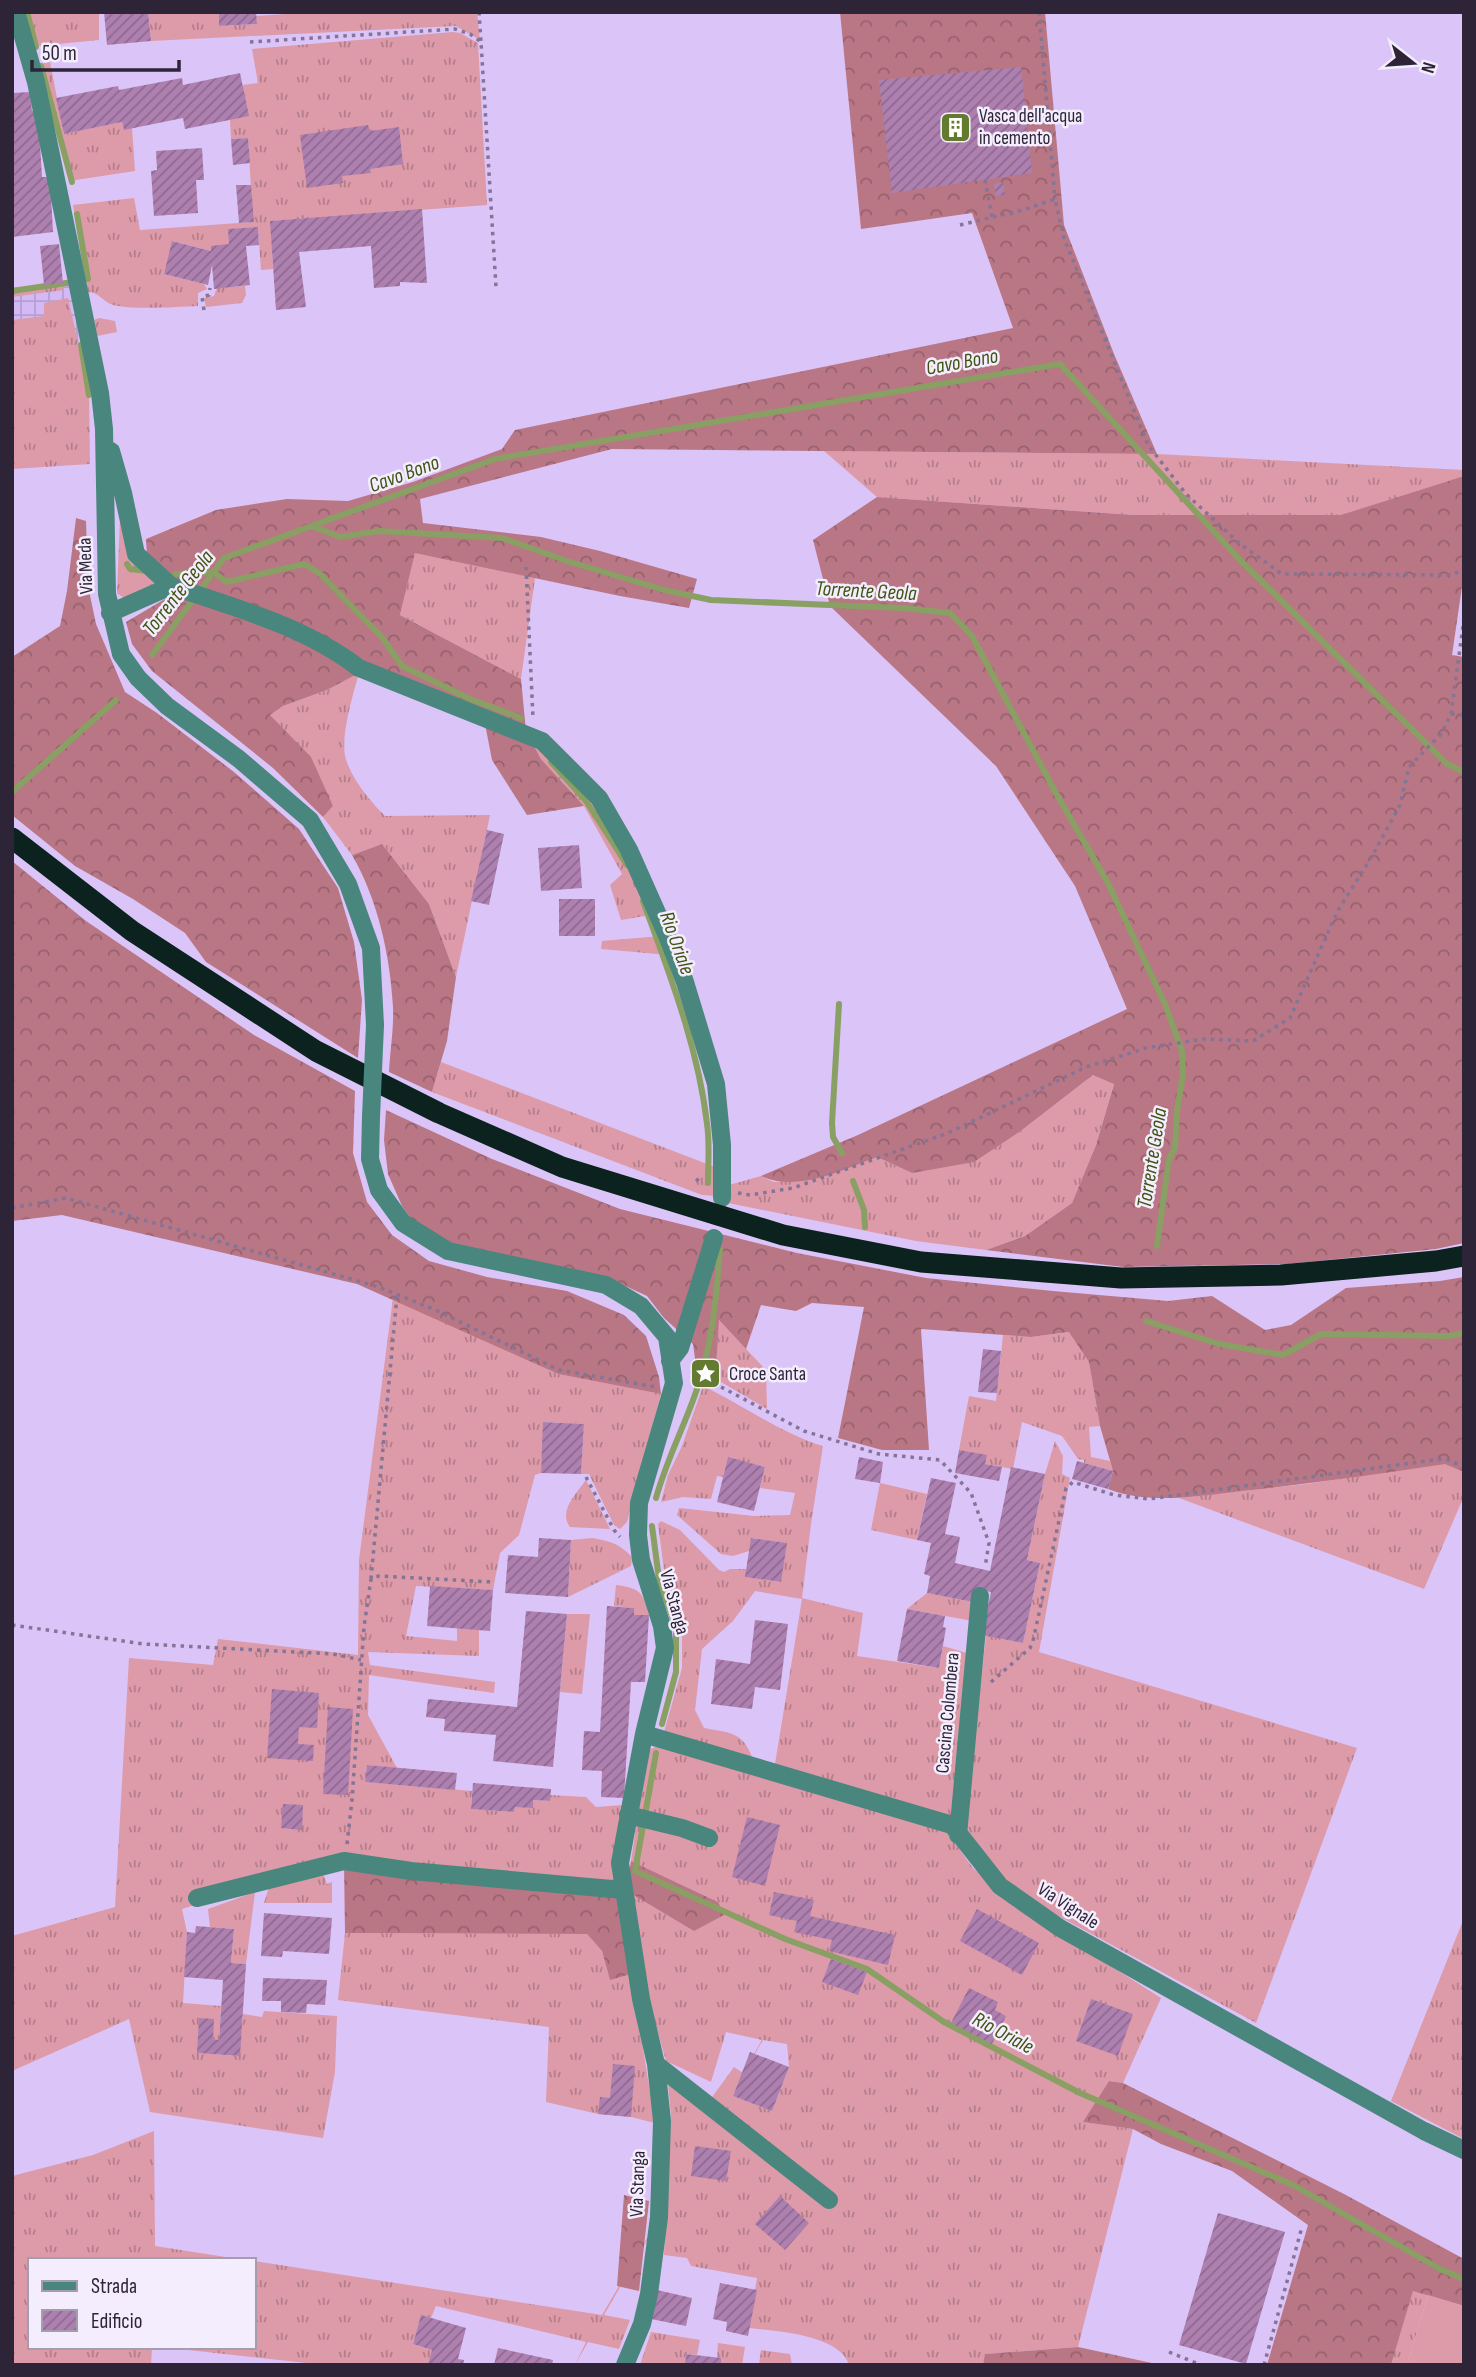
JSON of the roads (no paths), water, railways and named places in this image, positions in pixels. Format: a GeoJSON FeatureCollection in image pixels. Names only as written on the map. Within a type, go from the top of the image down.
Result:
{"type":"FeatureCollection","features":[{"type":"Feature","properties":{"kind":"highway"},"geometry":{"type":"LineString","coordinates":[[12,838],[132,931],[316,1051],[439,1113],[562,1167],[783,1235],[921,1262],[1121,1279],[1281,1275],[1464,1256]]}},
{"type":"Feature","properties":{"kind":"street","name":"Via Meda"},"geometry":{"type":"LineString","coordinates":[[16,12],[36,82],[100,393],[104,429],[107,594],[121,654],[138,678],[167,706],[239,759],[310,820],[348,884],[371,948],[375,1025],[371,1117]]}},
{"type":"Feature","properties":{"kind":"street"},"geometry":{"type":"LineString","coordinates":[[104,429],[123,493],[136,554],[179,589],[286,626],[339,653],[359,668],[542,741],[599,798],[629,850],[685,982],[716,1084],[722,1145],[722,1194]]}},
{"type":"Feature","properties":{"kind":"street"},"geometry":{"type":"LineString","coordinates":[[110,613],[179,589]]}},
{"type":"Feature","properties":{"kind":"street","name":"Via Stanga"},"geometry":{"type":"LineString","coordinates":[[371,1117],[370,1159],[379,1190],[403,1223],[448,1251],[606,1285],[641,1306],[667,1337],[674,1383],[639,1503],[638,1535],[641,1560],[662,1626],[665,1648],[644,1734],[638,1818],[620,1863],[640,1999],[656,2064],[662,2121],[659,2217],[649,2294],[642,2324],[625,2365]]}},
{"type":"Feature","properties":{"kind":"street"},"geometry":{"type":"LineString","coordinates":[[670,1361],[680,1349],[714,1238]]}},
{"type":"Feature","properties":{"kind":"street","name":"Cascina Colombera"},"geometry":{"type":"LineString","coordinates":[[958,1835],[980,1596]]}},
{"type":"Feature","properties":{"kind":"street","name":"Via Vignale"},"geometry":{"type":"LineString","coordinates":[[644,1734],[952,1825],[1000,1886],[1060,1928],[1424,2131],[1464,2150]]}},
{"type":"Feature","properties":{"kind":"street"},"geometry":{"type":"LineString","coordinates":[[638,1818],[709,1838]]}},
{"type":"Feature","properties":{"kind":"street"},"geometry":{"type":"LineString","coordinates":[[197,1898],[344,1861],[411,1871],[623,1889]]}},
{"type":"Feature","properties":{"kind":"street"},"geometry":{"type":"LineString","coordinates":[[656,2064],[829,2200]]}},
{"type":"Feature","properties":{"kind":"waterway"},"geometry":{"type":"LineString","coordinates":[[27,12],[36,47]]}},
{"type":"Feature","properties":{"kind":"waterway"},"geometry":{"type":"LineString","coordinates":[[41,66],[72,182]]}},
{"type":"Feature","properties":{"kind":"waterway"},"geometry":{"type":"LineString","coordinates":[[77,214],[88,279]]}},
{"type":"Feature","properties":{"kind":"waterway"},"geometry":{"type":"LineString","coordinates":[[12,291],[73,282]]}},
{"type":"Feature","properties":{"kind":"waterway"},"geometry":{"type":"LineString","coordinates":[[81,345],[89,395]]}},
{"type":"Feature","properties":{"kind":"waterway","name":"Cavo Bono"},"geometry":{"type":"LineString","coordinates":[[152,655],[224,558],[495,459],[1060,364],[1240,560],[1447,764],[1464,772]]}},
{"type":"Feature","properties":{"kind":"waterway","name":"Torrente Geola"},"geometry":{"type":"LineString","coordinates":[[312,526],[340,537],[379,531],[502,538],[664,590],[711,600],[903,608],[950,613],[972,636],[1057,795],[1108,883],[1165,1004],[1182,1051],[1183,1074],[1175,1148],[1169,1159],[1157,1246]]}},
{"type":"Feature","properties":{"kind":"waterway"},"geometry":{"type":"LineString","coordinates":[[127,564],[130,569],[148,571]]}},
{"type":"Feature","properties":{"kind":"waterway","name":"Rio Oriale"},"geometry":{"type":"LineString","coordinates":[[175,574],[213,572],[227,582],[304,564],[319,573],[381,636],[402,666],[470,699],[521,718]]}},
{"type":"Feature","properties":{"kind":"waterway","name":"Torrente Geola"},"geometry":{"type":"LineString","coordinates":[[12,792],[116,700]]}},
{"type":"Feature","properties":{"kind":"waterway","name":"Rio Oriale"},"geometry":{"type":"LineString","coordinates":[[551,762],[586,801],[627,865]]}},
{"type":"Feature","properties":{"kind":"waterway","name":"Rio Oriale"},"geometry":{"type":"LineString","coordinates":[[643,901],[663,955],[697,1066],[708,1131],[708,1183]]}},
{"type":"Feature","properties":{"kind":"waterway"},"geometry":{"type":"LineString","coordinates":[[839,1004],[832,1123],[833,1137],[842,1153]]}},
{"type":"Feature","properties":{"kind":"waterway"},"geometry":{"type":"LineString","coordinates":[[853,1181],[864,1210],[865,1227]]}},
{"type":"Feature","properties":{"kind":"waterway","name":"Rio Oriale"},"geometry":{"type":"LineString","coordinates":[[656,1498],[695,1396],[705,1361],[713,1320],[720,1250]]}},
{"type":"Feature","properties":{"kind":"waterway","name":"Torrente Geola"},"geometry":{"type":"LineString","coordinates":[[1146,1321],[1219,1344],[1283,1355],[1321,1334],[1449,1336],[1464,1333]]}},
{"type":"Feature","properties":{"kind":"waterway","name":"Rio Oriale"},"geometry":{"type":"LineString","coordinates":[[652,1526],[659,1579],[676,1628],[676,1672],[662,1724]]}},
{"type":"Feature","properties":{"kind":"waterway","name":"Rio Oriale"},"geometry":{"type":"LineString","coordinates":[[656,1753],[635,1871],[785,1939],[867,1969],[944,2022],[1080,2093],[1293,2185],[1440,2269],[1464,2279]]}},
{"type":"Feature","properties":{"kind":"place","name":"Vasca dell'acqua in cemento"},"geometry":{"type":"Point","coordinates":[956,127]}},
{"type":"Feature","properties":{"kind":"place","name":"Croce Santa"},"geometry":{"type":"Point","coordinates":[706,1374]}}]}
